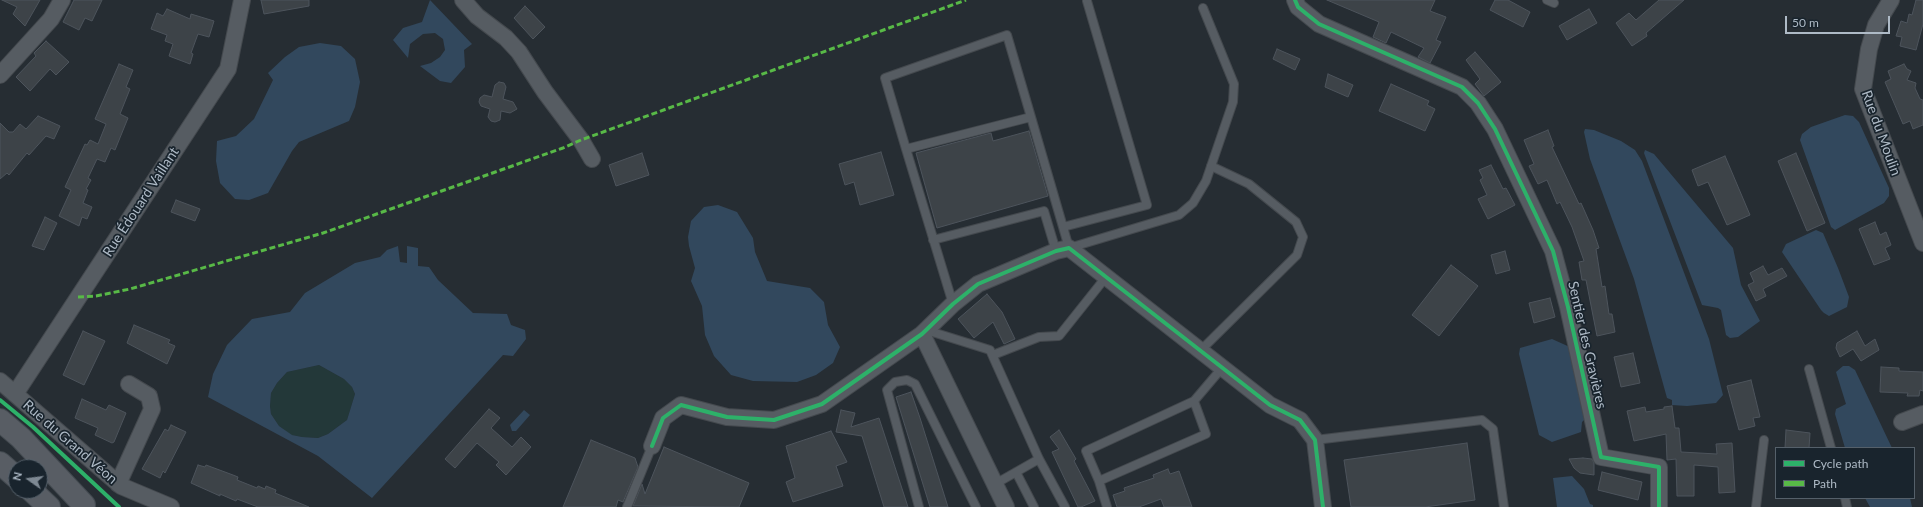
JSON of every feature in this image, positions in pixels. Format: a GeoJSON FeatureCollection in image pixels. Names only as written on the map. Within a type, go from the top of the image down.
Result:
{"type":"FeatureCollection","features":[{"type":"Feature","properties":{"kind":"main road"},"geometry":{"type":"LineString","coordinates":[[0,420],[21,438],[85,506]]}},
{"type":"Feature","properties":{"kind":"main road"},"geometry":{"type":"LineString","coordinates":[[0,438],[27,459]]}},
{"type":"Feature","properties":{"kind":"main road"},"geometry":{"type":"LineString","coordinates":[[0,463],[8,470]]}},
{"type":"Feature","properties":{"kind":"main road"},"geometry":{"type":"LineString","coordinates":[[48,475],[85,506]]}},
{"type":"Feature","properties":{"kind":"main road"},"geometry":{"type":"LineString","coordinates":[[40,499],[49,507]]}},
{"type":"Feature","properties":{"kind":"street"},"geometry":{"type":"LineString","coordinates":[[0,75],[51,20],[62,0]]}},
{"type":"Feature","properties":{"kind":"street","name":"Rue Édouard Vaillant"},"geometry":{"type":"LineString","coordinates":[[15,394],[228,69],[242,0]]}},
{"type":"Feature","properties":{"kind":"street"},"geometry":{"type":"LineString","coordinates":[[463,0],[477,16],[506,38],[519,52],[592,159]]}},
{"type":"Feature","properties":{"kind":"street","name":"Sentier des Gravières"},"geometry":{"type":"LineString","coordinates":[[1295,0],[1298,7],[1319,24],[1462,87],[1478,103],[1495,129],[1553,251],[1568,307],[1601,457],[1659,467],[1659,507]]}},
{"type":"Feature","properties":{"kind":"street","name":"Rue du Moulin"},"geometry":{"type":"LineString","coordinates":[[1891,0],[1876,26],[1869,49],[1863,89],[1923,242]]}},
{"type":"Feature","properties":{"kind":"street"},"geometry":{"type":"LineString","coordinates":[[652,446],[663,418],[681,405],[727,417],[774,420],[822,404],[924,332],[953,304],[978,284],[1062,250],[1106,277],[1270,405],[1300,420],[1314,440],[1323,507]]}},
{"type":"Feature","properties":{"kind":"street"},"geometry":{"type":"LineString","coordinates":[[924,332],[1006,507]]}},
{"type":"Feature","properties":{"kind":"street","name":"Rue du Grand Véon"},"geometry":{"type":"LineString","coordinates":[[0,381],[118,484],[171,507]]}},
{"type":"Feature","properties":{"kind":"street"},"geometry":{"type":"LineString","coordinates":[[118,484],[152,409],[149,396],[129,384]]}},
{"type":"Feature","properties":{"kind":"street"},"geometry":{"type":"LineString","coordinates":[[1902,422],[1923,414]]}},
{"type":"Feature","properties":{"kind":"street"},"geometry":{"type":"LineString","coordinates":[[38,499],[45,507]]}},
{"type":"Feature","properties":{"kind":"lane"},"geometry":{"type":"LineString","coordinates":[[1063,227],[1147,205],[1087,1]]}},
{"type":"Feature","properties":{"kind":"lane"},"geometry":{"type":"LineString","coordinates":[[1062,250],[1180,215],[1192,203],[1206,181],[1233,102],[1234,84],[1203,8]]}},
{"type":"Feature","properties":{"kind":"lane"},"geometry":{"type":"LineString","coordinates":[[953,304],[885,78],[1007,35],[1063,227],[1062,250]]}},
{"type":"Feature","properties":{"kind":"lane"},"geometry":{"type":"LineString","coordinates":[[906,149],[1031,117]]}},
{"type":"Feature","properties":{"kind":"lane"},"geometry":{"type":"LineString","coordinates":[[1200,351],[1297,255],[1304,237],[1296,222],[1250,184],[1211,166]]}},
{"type":"Feature","properties":{"kind":"lane"},"geometry":{"type":"LineString","coordinates":[[933,240],[1044,210],[1062,250]]}},
{"type":"Feature","properties":{"kind":"lane"},"geometry":{"type":"LineString","coordinates":[[993,355],[1039,337],[1059,336],[1106,277]]}},
{"type":"Feature","properties":{"kind":"lane"},"geometry":{"type":"LineString","coordinates":[[924,332],[990,350],[1040,459],[1065,507]]}},
{"type":"Feature","properties":{"kind":"lane"},"geometry":{"type":"LineString","coordinates":[[1107,507],[1099,481],[1086,451],[1194,401],[1222,368]]}},
{"type":"Feature","properties":{"kind":"lane"},"geometry":{"type":"LineString","coordinates":[[1810,369],[1831,447]]}},
{"type":"Feature","properties":{"kind":"lane"},"geometry":{"type":"LineString","coordinates":[[919,507],[887,390],[895,382],[907,380],[915,384],[976,507]]}},
{"type":"Feature","properties":{"kind":"lane"},"geometry":{"type":"LineString","coordinates":[[1099,481],[1206,434],[1194,401]]}},
{"type":"Feature","properties":{"kind":"lane"},"geometry":{"type":"LineString","coordinates":[[1314,440],[1482,420],[1493,429],[1504,507]]}},
{"type":"Feature","properties":{"kind":"lane"},"geometry":{"type":"LineString","coordinates":[[1756,507],[1764,440]]}},
{"type":"Feature","properties":{"kind":"lane"},"geometry":{"type":"LineString","coordinates":[[627,507],[652,446]]}},
{"type":"Feature","properties":{"kind":"lane"},"geometry":{"type":"LineString","coordinates":[[995,484],[1040,459]]}},
{"type":"Feature","properties":{"kind":"lane"},"geometry":{"type":"LineString","coordinates":[[1016,472],[1034,507]]}},
{"type":"Feature","properties":{"kind":"green space"},"geometry":{"type":"Polygon","coordinates":[[[319,365],[344,379],[352,387],[355,394],[347,420],[328,434],[318,438],[291,435],[279,426],[271,414],[271,393],[277,383],[287,372],[319,365]]]}},
{"type":"Feature","properties":{"kind":"water"},"geometry":{"type":"Polygon","coordinates":[[[430,0],[472,44],[464,50],[465,67],[451,83],[440,81],[420,66],[431,63],[440,57],[445,50],[443,39],[435,33],[423,34],[410,44],[408,58],[393,40],[403,28],[422,22],[430,0]]]}},
{"type":"Feature","properties":{"kind":"water"},"geometry":{"type":"Polygon","coordinates":[[[320,43],[341,46],[355,59],[360,82],[355,107],[349,121],[299,142],[292,151],[268,193],[249,200],[235,199],[220,183],[216,161],[217,141],[236,136],[254,119],[273,80],[268,73],[285,57],[299,47],[320,43]]]}},
{"type":"Feature","properties":{"kind":"water"},"geometry":{"type":"Polygon","coordinates":[[[1845,115],[1853,116],[1859,122],[1889,188],[1889,196],[1884,203],[1835,230],[1831,227],[1800,140],[1802,134],[1811,127],[1845,115]]]}},
{"type":"Feature","properties":{"kind":"water"},"geometry":{"type":"Polygon","coordinates":[[[1585,129],[1594,130],[1621,141],[1635,150],[1642,161],[1709,339],[1723,395],[1716,403],[1687,406],[1672,405],[1672,400],[1667,398],[1634,279],[1590,159],[1584,132],[1585,129]]]}},
{"type":"Feature","properties":{"kind":"water"},"geometry":{"type":"Polygon","coordinates":[[[1645,150],[1654,154],[1733,248],[1741,285],[1760,321],[1738,337],[1730,338],[1726,335],[1721,310],[1702,305],[1644,153],[1645,150]]]}},
{"type":"Feature","properties":{"kind":"water"},"geometry":{"type":"Polygon","coordinates":[[[718,205],[737,212],[753,238],[755,252],[767,281],[810,288],[824,302],[828,325],[840,347],[833,363],[816,375],[797,382],[753,381],[731,375],[714,356],[705,335],[702,306],[691,281],[695,268],[688,237],[691,221],[704,207],[718,205]]]}},
{"type":"Feature","properties":{"kind":"water"},"geometry":{"type":"Polygon","coordinates":[[[1816,230],[1823,233],[1849,297],[1847,307],[1829,316],[1821,310],[1782,252],[1786,244],[1816,230]]]}},
{"type":"Feature","properties":{"kind":"water"},"geometry":{"type":"Polygon","coordinates":[[[398,246],[400,262],[407,263],[407,246],[418,248],[418,266],[429,267],[438,280],[473,313],[507,314],[511,325],[525,330],[526,339],[513,356],[503,355],[372,498],[318,456],[208,397],[213,374],[227,345],[252,319],[290,312],[305,293],[355,263],[380,257],[387,250],[398,246]],[[319,365],[287,372],[277,383],[271,393],[271,414],[279,426],[292,435],[318,438],[328,434],[347,420],[355,394],[352,387],[344,379],[319,365]]]}},
{"type":"Feature","properties":{"kind":"water"},"geometry":{"type":"Polygon","coordinates":[[[1552,339],[1572,348],[1585,419],[1582,422],[1581,432],[1552,442],[1539,435],[1519,354],[1520,348],[1552,339]]]}},
{"type":"Feature","properties":{"kind":"water"},"geometry":{"type":"Polygon","coordinates":[[[1843,366],[1849,366],[1855,370],[1892,447],[1845,447],[1835,414],[1836,409],[1846,404],[1836,372],[1843,366]]]}},
{"type":"Feature","properties":{"kind":"water"},"geometry":{"type":"Polygon","coordinates":[[[524,410],[530,415],[516,431],[512,431],[510,425],[524,410]]]}},
{"type":"Feature","properties":{"kind":"water"},"geometry":{"type":"Polygon","coordinates":[[[1572,476],[1584,489],[1590,504],[1593,505],[1593,507],[1557,507],[1553,478],[1572,476]]]}},
{"type":"Feature","properties":{"kind":"water"},"geometry":{"type":"Polygon","coordinates":[[[1866,499],[1910,499],[1912,507],[1870,507],[1866,499]]]}},
{"type":"Feature","properties":{"kind":"building"},"geometry":{"type":"Polygon","coordinates":[[[2,0],[40,0],[25,26],[13,14],[17,7],[2,0]]]}},
{"type":"Feature","properties":{"kind":"building"},"geometry":{"type":"Polygon","coordinates":[[[74,0],[102,0],[92,21],[85,18],[79,30],[63,22],[74,0]]]}},
{"type":"Feature","properties":{"kind":"building"},"geometry":{"type":"Polygon","coordinates":[[[261,0],[309,0],[309,6],[264,14],[261,0]]]}},
{"type":"Feature","properties":{"kind":"building"},"geometry":{"type":"Polygon","coordinates":[[[1327,0],[1435,0],[1430,11],[1446,17],[1436,40],[1441,42],[1430,63],[1418,57],[1424,48],[1391,32],[1386,43],[1373,37],[1379,22],[1327,0]]]}},
{"type":"Feature","properties":{"kind":"building"},"geometry":{"type":"Polygon","coordinates":[[[1495,0],[1508,0],[1530,12],[1523,27],[1490,10],[1495,0]]]}},
{"type":"Feature","properties":{"kind":"building"},"geometry":{"type":"Polygon","coordinates":[[[1659,0],[1684,0],[1646,33],[1647,36],[1632,46],[1616,23],[1629,13],[1636,20],[1659,0]]]}},
{"type":"Feature","properties":{"kind":"building"},"geometry":{"type":"Polygon","coordinates":[[[1916,0],[1923,0],[1923,24],[1916,50],[1900,46],[1902,37],[1896,36],[1901,21],[1907,23],[1909,14],[1912,15],[1916,0]]]}},
{"type":"Feature","properties":{"kind":"building"},"geometry":{"type":"Polygon","coordinates":[[[525,6],[545,27],[533,39],[514,18],[525,6]]]}},
{"type":"Feature","properties":{"kind":"building"},"geometry":{"type":"Polygon","coordinates":[[[167,9],[190,19],[191,14],[214,21],[209,37],[198,34],[191,53],[193,54],[190,64],[169,56],[173,44],[165,41],[167,35],[151,29],[157,13],[163,16],[167,9]]]}},
{"type":"Feature","properties":{"kind":"building"},"geometry":{"type":"Polygon","coordinates":[[[1589,9],[1597,23],[1567,40],[1559,26],[1589,9]]]}},
{"type":"Feature","properties":{"kind":"building"},"geometry":{"type":"Polygon","coordinates":[[[46,41],[69,62],[56,75],[50,69],[30,91],[16,77],[36,56],[34,53],[46,41]]]}},
{"type":"Feature","properties":{"kind":"building"},"geometry":{"type":"Polygon","coordinates":[[[1277,49],[1300,59],[1295,70],[1273,59],[1277,49]]]}},
{"type":"Feature","properties":{"kind":"building"},"geometry":{"type":"Polygon","coordinates":[[[1475,52],[1501,82],[1484,96],[1475,84],[1480,79],[1466,60],[1475,52]]]}},
{"type":"Feature","properties":{"kind":"building"},"geometry":{"type":"Polygon","coordinates":[[[119,64],[133,70],[126,87],[130,89],[120,114],[128,118],[115,150],[111,148],[105,162],[97,159],[88,178],[91,180],[86,189],[88,190],[83,203],[92,207],[87,219],[82,217],[79,226],[59,216],[71,190],[65,187],[85,144],[87,145],[90,140],[98,144],[106,124],[95,119],[119,64]]]}},
{"type":"Feature","properties":{"kind":"building"},"geometry":{"type":"Polygon","coordinates":[[[1904,64],[1907,69],[1911,71],[1907,80],[1916,83],[1915,88],[1920,99],[1923,100],[1923,125],[1913,129],[1910,121],[1903,124],[1885,82],[1891,79],[1888,71],[1904,64]]]}},
{"type":"Feature","properties":{"kind":"building"},"geometry":{"type":"Polygon","coordinates":[[[1328,74],[1353,85],[1348,97],[1325,87],[1328,74]]]}},
{"type":"Feature","properties":{"kind":"building"},"geometry":{"type":"Polygon","coordinates":[[[499,82],[504,83],[506,87],[503,99],[513,102],[517,109],[510,113],[501,111],[500,120],[495,122],[491,121],[488,117],[490,109],[481,106],[479,102],[480,98],[484,95],[492,97],[495,85],[499,82]]]}},
{"type":"Feature","properties":{"kind":"building"},"geometry":{"type":"Polygon","coordinates":[[[1391,84],[1429,101],[1427,105],[1435,109],[1425,131],[1379,111],[1391,84]]]}},
{"type":"Feature","properties":{"kind":"building"},"geometry":{"type":"Polygon","coordinates":[[[38,116],[60,126],[54,139],[46,136],[29,155],[27,153],[9,175],[7,173],[0,179],[0,123],[9,132],[13,132],[20,124],[26,129],[38,116]]]}},
{"type":"Feature","properties":{"kind":"building"},"geometry":{"type":"Polygon","coordinates":[[[1548,130],[1554,146],[1552,147],[1579,204],[1581,203],[1599,248],[1596,249],[1602,287],[1605,286],[1609,314],[1612,314],[1615,332],[1597,336],[1586,280],[1582,280],[1579,262],[1584,261],[1572,227],[1560,202],[1557,204],[1547,180],[1538,184],[1529,166],[1534,164],[1524,140],[1548,130]]]}},
{"type":"Feature","properties":{"kind":"building"},"geometry":{"type":"Polygon","coordinates":[[[1029,131],[1048,196],[937,228],[916,153],[991,133],[993,141],[1029,131]]]}},
{"type":"Feature","properties":{"kind":"building"},"geometry":{"type":"Polygon","coordinates":[[[881,152],[894,195],[860,205],[854,182],[845,185],[839,164],[881,152]]]}},
{"type":"Feature","properties":{"kind":"building"},"geometry":{"type":"Polygon","coordinates":[[[642,153],[649,175],[616,186],[609,165],[642,153]]]}},
{"type":"Feature","properties":{"kind":"building"},"geometry":{"type":"Polygon","coordinates":[[[1796,153],[1825,223],[1807,231],[1778,161],[1796,153]]]}},
{"type":"Feature","properties":{"kind":"building"},"geometry":{"type":"Polygon","coordinates":[[[1725,156],[1750,215],[1727,225],[1708,182],[1698,186],[1692,170],[1725,156]]]}},
{"type":"Feature","properties":{"kind":"building"},"geometry":{"type":"Polygon","coordinates":[[[1491,165],[1503,189],[1506,188],[1515,205],[1488,219],[1478,199],[1487,195],[1480,180],[1483,178],[1479,170],[1491,165]]]}},
{"type":"Feature","properties":{"kind":"building"},"geometry":{"type":"Polygon","coordinates":[[[176,200],[200,209],[195,221],[171,212],[176,200]]]}},
{"type":"Feature","properties":{"kind":"building"},"geometry":{"type":"Polygon","coordinates":[[[45,217],[57,223],[44,250],[32,246],[45,217]]]}},
{"type":"Feature","properties":{"kind":"building"},"geometry":{"type":"Polygon","coordinates":[[[1875,222],[1880,235],[1886,232],[1891,245],[1885,248],[1890,259],[1874,265],[1859,229],[1875,222]]]}},
{"type":"Feature","properties":{"kind":"building"},"geometry":{"type":"Polygon","coordinates":[[[1505,251],[1510,270],[1496,274],[1491,255],[1505,251]]]}},
{"type":"Feature","properties":{"kind":"building"},"geometry":{"type":"Polygon","coordinates":[[[1451,265],[1478,286],[1439,336],[1412,315],[1451,265]]]}},
{"type":"Feature","properties":{"kind":"building"},"geometry":{"type":"Polygon","coordinates":[[[1763,266],[1768,275],[1782,268],[1787,276],[1763,289],[1766,296],[1756,301],[1748,285],[1754,282],[1750,273],[1763,266]]]}},
{"type":"Feature","properties":{"kind":"building"},"geometry":{"type":"Polygon","coordinates":[[[987,294],[1002,312],[1015,339],[1004,344],[993,322],[974,338],[958,319],[987,294]]]}},
{"type":"Feature","properties":{"kind":"building"},"geometry":{"type":"Polygon","coordinates":[[[1550,298],[1555,317],[1534,323],[1529,303],[1550,298]]]}},
{"type":"Feature","properties":{"kind":"building"},"geometry":{"type":"Polygon","coordinates":[[[134,325],[170,340],[168,343],[175,346],[167,364],[127,343],[134,325]]]}},
{"type":"Feature","properties":{"kind":"building"},"geometry":{"type":"Polygon","coordinates":[[[83,331],[105,341],[84,385],[63,375],[83,331]]]}},
{"type":"Feature","properties":{"kind":"building"},"geometry":{"type":"Polygon","coordinates":[[[1857,331],[1865,346],[1875,339],[1879,350],[1861,361],[1853,349],[1840,357],[1836,348],[1837,343],[1857,331]]]}},
{"type":"Feature","properties":{"kind":"building"},"geometry":{"type":"Polygon","coordinates":[[[1633,353],[1640,383],[1621,387],[1614,357],[1633,353]]]}},
{"type":"Feature","properties":{"kind":"building"},"geometry":{"type":"Polygon","coordinates":[[[1881,367],[1899,368],[1899,371],[1923,372],[1923,391],[1920,390],[1919,396],[1907,396],[1908,393],[1880,392],[1881,367]]]}},
{"type":"Feature","properties":{"kind":"building"},"geometry":{"type":"Polygon","coordinates":[[[1751,380],[1760,417],[1753,418],[1755,426],[1739,430],[1727,386],[1751,380]]]}},
{"type":"Feature","properties":{"kind":"building"},"geometry":{"type":"Polygon","coordinates":[[[911,392],[948,507],[930,507],[896,397],[911,392]]]}},
{"type":"Feature","properties":{"kind":"building"},"geometry":{"type":"Polygon","coordinates":[[[82,399],[106,410],[109,405],[126,413],[114,442],[112,443],[95,435],[98,428],[75,418],[82,399]]]}},
{"type":"Feature","properties":{"kind":"building"},"geometry":{"type":"Polygon","coordinates":[[[1672,406],[1675,428],[1679,428],[1681,452],[1717,454],[1716,444],[1732,443],[1735,492],[1719,493],[1718,467],[1694,465],[1694,496],[1677,496],[1676,459],[1667,460],[1666,434],[1634,441],[1627,411],[1645,407],[1646,412],[1672,406]]]}},
{"type":"Feature","properties":{"kind":"building"},"geometry":{"type":"Polygon","coordinates":[[[489,409],[500,418],[491,428],[512,447],[521,437],[531,447],[506,475],[496,465],[499,462],[477,443],[455,468],[445,459],[489,409]]]}},
{"type":"Feature","properties":{"kind":"building"},"geometry":{"type":"Polygon","coordinates":[[[841,410],[855,413],[851,427],[879,418],[908,507],[884,507],[862,436],[836,432],[841,410]]]}},
{"type":"Feature","properties":{"kind":"building"},"geometry":{"type":"Polygon","coordinates":[[[171,425],[186,432],[165,473],[163,471],[160,478],[142,469],[165,429],[168,431],[171,425]]]}},
{"type":"Feature","properties":{"kind":"building"},"geometry":{"type":"Polygon","coordinates":[[[1059,430],[1076,459],[1074,461],[1095,501],[1081,507],[1078,507],[1052,452],[1059,449],[1050,437],[1059,430]]]}},
{"type":"Feature","properties":{"kind":"building"},"geometry":{"type":"Polygon","coordinates":[[[1786,430],[1810,433],[1809,447],[1785,447],[1786,430]]]}},
{"type":"Feature","properties":{"kind":"building"},"geometry":{"type":"Polygon","coordinates":[[[831,431],[847,462],[836,466],[843,486],[793,502],[786,482],[795,478],[786,446],[831,431]]]}},
{"type":"Feature","properties":{"kind":"building"},"geometry":{"type":"Polygon","coordinates":[[[591,440],[635,458],[638,467],[623,502],[618,500],[616,507],[563,507],[591,440]]]}},
{"type":"Feature","properties":{"kind":"building"},"geometry":{"type":"Polygon","coordinates":[[[1467,443],[1475,500],[1425,507],[1351,507],[1344,460],[1467,443]]]}},
{"type":"Feature","properties":{"kind":"building"},"geometry":{"type":"Polygon","coordinates":[[[664,447],[749,483],[739,507],[633,506],[642,484],[645,494],[664,447]]]}},
{"type":"Feature","properties":{"kind":"building"},"geometry":{"type":"Polygon","coordinates":[[[1569,459],[1592,459],[1594,463],[1594,475],[1580,473],[1574,468],[1569,459]]]}},
{"type":"Feature","properties":{"kind":"building"},"geometry":{"type":"Polygon","coordinates":[[[198,465],[205,467],[206,465],[233,475],[238,477],[237,480],[257,488],[258,486],[265,489],[266,486],[276,490],[275,493],[309,507],[258,507],[237,499],[236,501],[220,494],[220,496],[191,483],[198,465]]]}},
{"type":"Feature","properties":{"kind":"building"},"geometry":{"type":"Polygon","coordinates":[[[1168,469],[1170,474],[1179,471],[1192,507],[1164,507],[1161,499],[1139,507],[1117,507],[1113,495],[1125,491],[1124,488],[1154,478],[1153,475],[1168,469]]]}},
{"type":"Feature","properties":{"kind":"building"},"geometry":{"type":"Polygon","coordinates":[[[1602,472],[1642,482],[1638,500],[1598,490],[1602,472]]]}},
{"type":"Feature","properties":{"kind":"marked path"},"geometry":{"type":"LineString","coordinates":[[78,297],[96,296],[130,289],[323,233],[563,148],[581,140],[966,0]]}},
{"type":"Feature","properties":{"kind":"cycle path"},"geometry":{"type":"LineString","coordinates":[[1295,0],[1298,7],[1319,24],[1462,87],[1478,103],[1495,129],[1553,251],[1568,307],[1601,457],[1659,467],[1659,507]]}},
{"type":"Feature","properties":{"kind":"cycle path"},"geometry":{"type":"LineString","coordinates":[[652,446],[663,418],[681,405],[727,417],[774,420],[822,404],[922,334],[953,304],[978,284],[1056,251],[1069,248],[1270,405],[1300,420],[1315,440],[1323,507]]}},
{"type":"Feature","properties":{"kind":"cycle path"},"geometry":{"type":"LineString","coordinates":[[0,400],[33,427],[119,507]]}}]}
